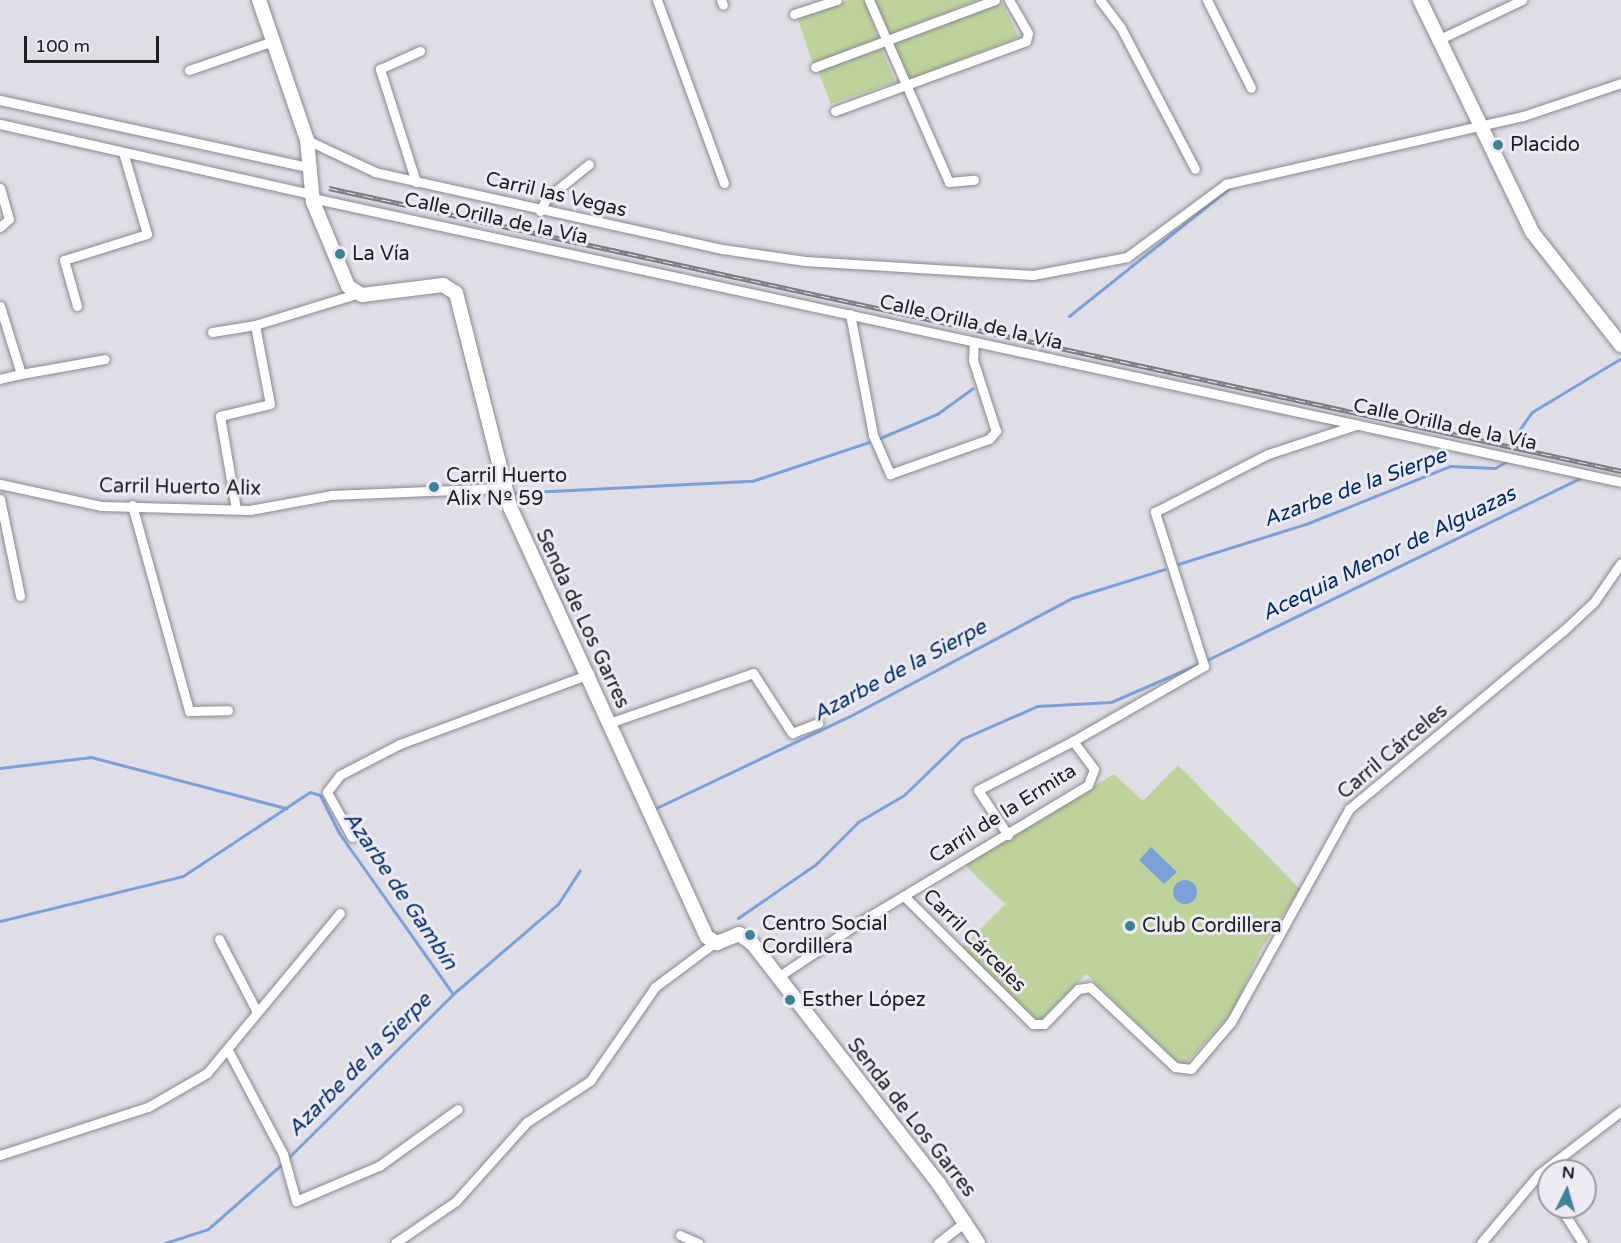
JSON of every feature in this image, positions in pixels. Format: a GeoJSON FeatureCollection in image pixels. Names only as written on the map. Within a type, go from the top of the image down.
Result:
{"type":"FeatureCollection","features":[{"type":"Feature","properties":{"kind":"street"},"geometry":{"type":"LineString","coordinates":[[212,333],[255,325],[356,294],[312,196],[307,140],[259,0]]}},
{"type":"Feature","properties":{"kind":"street"},"geometry":{"type":"LineString","coordinates":[[657,0],[724,183]]}},
{"type":"Feature","properties":{"kind":"street"},"geometry":{"type":"LineString","coordinates":[[794,14],[837,0]]}},
{"type":"Feature","properties":{"kind":"street"},"geometry":{"type":"LineString","coordinates":[[868,0],[904,88],[949,182],[974,180]]}},
{"type":"Feature","properties":{"kind":"street"},"geometry":{"type":"LineString","coordinates":[[814,67],[995,0]]}},
{"type":"Feature","properties":{"kind":"street"},"geometry":{"type":"LineString","coordinates":[[835,111],[904,88],[1026,41],[1028,33],[1009,0]]}},
{"type":"Feature","properties":{"kind":"street"},"geometry":{"type":"LineString","coordinates":[[1100,0],[1121,28],[1195,169]]}},
{"type":"Feature","properties":{"kind":"street"},"geometry":{"type":"LineString","coordinates":[[1207,0],[1251,88]]}},
{"type":"Feature","properties":{"kind":"street"},"geometry":{"type":"LineString","coordinates":[[1420,0],[1544,252],[1621,345]]}},
{"type":"Feature","properties":{"kind":"street"},"geometry":{"type":"LineString","coordinates":[[1440,39],[1522,0]]}},
{"type":"Feature","properties":{"kind":"street"},"geometry":{"type":"LineString","coordinates":[[189,70],[273,40]]}},
{"type":"Feature","properties":{"kind":"street"},"geometry":{"type":"LineString","coordinates":[[416,182],[381,69],[420,51]]}},
{"type":"Feature","properties":{"kind":"street","name":"Carril las Vegas"},"geometry":{"type":"LineString","coordinates":[[307,140],[355,166],[416,182],[683,242],[805,261],[1012,275],[1104,264],[1132,254],[1226,184],[1571,102],[1621,83]]}},
{"type":"Feature","properties":{"kind":"street"},"geometry":{"type":"LineString","coordinates":[[0,100],[311,168]]}},
{"type":"Feature","properties":{"kind":"street","name":"Calle Orilla de la Vía"},"geometry":{"type":"LineString","coordinates":[[0,124],[312,196],[1621,482]]}},
{"type":"Feature","properties":{"kind":"street"},"geometry":{"type":"LineString","coordinates":[[77,306],[64,260],[147,234],[123,152]]}},
{"type":"Feature","properties":{"kind":"street"},"geometry":{"type":"LineString","coordinates":[[540,210],[589,164]]}},
{"type":"Feature","properties":{"kind":"street"},"geometry":{"type":"LineString","coordinates":[[0,188],[9,219],[0,227]]}},
{"type":"Feature","properties":{"kind":"street","name":"Senda de Los Garres"},"geometry":{"type":"LineString","coordinates":[[356,294],[442,285],[453,289],[503,488],[589,674],[609,723],[714,943],[742,935],[778,977],[966,1221],[978,1243]]}},
{"type":"Feature","properties":{"kind":"street"},"geometry":{"type":"LineString","coordinates":[[0,306],[21,374]]}},
{"type":"Feature","properties":{"kind":"street"},"geometry":{"type":"LineString","coordinates":[[850,314],[873,435],[890,474],[989,439],[996,431],[973,360],[974,342]]}},
{"type":"Feature","properties":{"kind":"street"},"geometry":{"type":"LineString","coordinates":[[236,509],[220,416],[270,404],[255,325]]}},
{"type":"Feature","properties":{"kind":"street"},"geometry":{"type":"LineString","coordinates":[[0,379],[105,359]]}},
{"type":"Feature","properties":{"kind":"street","name":"Carril de la Ermita"},"geometry":{"type":"LineString","coordinates":[[778,977],[904,896],[1008,835],[1093,780],[1094,769],[1072,741],[1204,666],[1155,512],[1268,454],[1356,424]]}},
{"type":"Feature","properties":{"kind":"street","name":"Carril Huerto Alix"},"geometry":{"type":"LineString","coordinates":[[0,484],[92,505],[236,509],[331,495],[503,488]]}},
{"type":"Feature","properties":{"kind":"street"},"geometry":{"type":"LineString","coordinates":[[0,499],[20,596]]}},
{"type":"Feature","properties":{"kind":"street"},"geometry":{"type":"LineString","coordinates":[[132,505],[189,711],[228,710]]}},
{"type":"Feature","properties":{"kind":"street","name":"Carril Cárceles"},"geometry":{"type":"LineString","coordinates":[[904,896],[1033,1024],[1044,1024],[1078,989],[1090,987],[1175,1067],[1191,1069],[1231,1022],[1349,809],[1563,631],[1594,602],[1621,563]]}},
{"type":"Feature","properties":{"kind":"street"},"geometry":{"type":"LineString","coordinates":[[609,723],[753,673],[792,733],[818,723]]}},
{"type":"Feature","properties":{"kind":"street"},"geometry":{"type":"LineString","coordinates":[[352,837],[327,792],[340,775],[400,744],[589,674]]}},
{"type":"Feature","properties":{"kind":"street"},"geometry":{"type":"LineString","coordinates":[[1008,835],[978,790],[1072,741]]}},
{"type":"Feature","properties":{"kind":"street"},"geometry":{"type":"LineString","coordinates":[[0,1155],[148,1107],[207,1073],[229,1052],[257,1012],[340,913]]}},
{"type":"Feature","properties":{"kind":"street"},"geometry":{"type":"LineString","coordinates":[[219,939],[257,1012]]}},
{"type":"Feature","properties":{"kind":"street"},"geometry":{"type":"LineString","coordinates":[[395,1243],[456,1201],[527,1122],[590,1081],[655,987],[714,943]]}},
{"type":"Feature","properties":{"kind":"street"},"geometry":{"type":"LineString","coordinates":[[229,1052],[283,1154],[296,1201],[379,1166],[458,1109]]}},
{"type":"Feature","properties":{"kind":"street"},"geometry":{"type":"LineString","coordinates":[[1559,1159],[1621,1111]]}},
{"type":"Feature","properties":{"kind":"street"},"geometry":{"type":"LineString","coordinates":[[1481,1243],[1537,1176]]}},
{"type":"Feature","properties":{"kind":"street"},"geometry":{"type":"LineString","coordinates":[[1568,1219],[1583,1243]]}},
{"type":"Feature","properties":{"kind":"street"},"geometry":{"type":"LineString","coordinates":[[938,1243],[966,1221]]}},
{"type":"Feature","properties":{"kind":"street"},"geometry":{"type":"LineString","coordinates":[[680,1235],[698,1243]]}},
{"type":"Feature","properties":{"kind":"green space"},"geometry":{"type":"Polygon","coordinates":[[[849,0],[864,0],[879,40],[813,64],[797,17],[849,0]]]}},
{"type":"Feature","properties":{"kind":"green space"},"geometry":{"type":"Polygon","coordinates":[[[875,0],[978,0],[889,34],[875,0]]]}},
{"type":"Feature","properties":{"kind":"green space"},"geometry":{"type":"Polygon","coordinates":[[[1002,3],[1019,37],[908,80],[893,44],[1002,3]]]}},
{"type":"Feature","properties":{"kind":"green space"},"geometry":{"type":"Polygon","coordinates":[[[881,47],[895,82],[831,104],[818,71],[881,47]]]}},
{"type":"Feature","properties":{"kind":"green space","name":"Club Cordillera"},"geometry":{"type":"Polygon","coordinates":[[[1178,765],[1300,889],[1260,951],[1234,1010],[1183,1067],[1086,974],[1039,1022],[962,948],[1005,904],[965,865],[1114,774],[1143,801],[1178,765]]]}},
{"type":"Feature","properties":{"kind":"water"},"geometry":{"type":"Polygon","coordinates":[[[1151,847],[1177,872],[1164,884],[1139,860],[1151,847]]]}},
{"type":"Feature","properties":{"kind":"water"},"geometry":{"type":"Polygon","coordinates":[[[1185,880],[1193,884],[1197,892],[1193,900],[1185,904],[1177,900],[1173,892],[1177,884],[1185,880]]]}},
{"type":"Feature","properties":{"kind":"waterway"},"geometry":{"type":"LineString","coordinates":[[1069,316],[1232,186]]}},
{"type":"Feature","properties":{"kind":"waterway","name":"Azarbe de la Sierpe"},"geometry":{"type":"LineString","coordinates":[[1515,436],[1532,412],[1620,359]]}},
{"type":"Feature","properties":{"kind":"waterway"},"geometry":{"type":"LineString","coordinates":[[880,438],[937,414],[973,388]]}},
{"type":"Feature","properties":{"kind":"waterway"},"geometry":{"type":"LineString","coordinates":[[512,493],[752,481],[869,442]]}},
{"type":"Feature","properties":{"kind":"waterway","name":"Azarbe de la Sierpe"},"geometry":{"type":"LineString","coordinates":[[1178,564],[1306,524],[1450,466],[1495,468],[1507,461]]}},
{"type":"Feature","properties":{"kind":"waterway","name":"Acequia Menor de Alguazas"},"geometry":{"type":"LineString","coordinates":[[1209,659],[1582,477]]}},
{"type":"Feature","properties":{"kind":"waterway","name":"Azarbe de la Sierpe"},"geometry":{"type":"LineString","coordinates":[[654,809],[850,716],[1072,598],[1165,569]]}},
{"type":"Feature","properties":{"kind":"waterway","name":"Acequia Menor de Alguazas"},"geometry":{"type":"LineString","coordinates":[[738,918],[816,864],[858,822],[904,795],[962,739],[1037,706],[1111,702],[1196,665]]}},
{"type":"Feature","properties":{"kind":"waterway"},"geometry":{"type":"LineString","coordinates":[[0,768],[91,757],[286,808]]}},
{"type":"Feature","properties":{"kind":"waterway","name":"Azarbe de Gambín"},"geometry":{"type":"LineString","coordinates":[[0,921],[183,876],[310,792],[320,795],[339,833],[453,994]]}},
{"type":"Feature","properties":{"kind":"waterway","name":"Azarbe de la Sierpe"},"geometry":{"type":"LineString","coordinates":[[289,1157],[453,994],[558,904],[580,870]]}},
{"type":"Feature","properties":{"kind":"waterway","name":"Azarbe de la Sierpe"},"geometry":{"type":"LineString","coordinates":[[165,1243],[208,1229],[283,1163]]}},
{"type":"Feature","properties":{"kind":"railway"},"geometry":{"type":"LineString","coordinates":[[329,188],[1621,471]]}},
{"type":"Feature","properties":{"kind":"place","name":"Placido"},"geometry":{"type":"Point","coordinates":[1498,145]}},
{"type":"Feature","properties":{"kind":"place","name":"La Vía"},"geometry":{"type":"Point","coordinates":[340,254]}},
{"type":"Feature","properties":{"kind":"place","name":"Carril Huerto Alix Nº 59"},"geometry":{"type":"Point","coordinates":[434,487]}},
{"type":"Feature","properties":{"kind":"place","name":"Club Cordillera"},"geometry":{"type":"Point","coordinates":[1130,926]}},
{"type":"Feature","properties":{"kind":"place","name":"Centro Social Cordillera"},"geometry":{"type":"Point","coordinates":[750,935]}},
{"type":"Feature","properties":{"kind":"place","name":"Esther López"},"geometry":{"type":"Point","coordinates":[790,1000]}}]}
